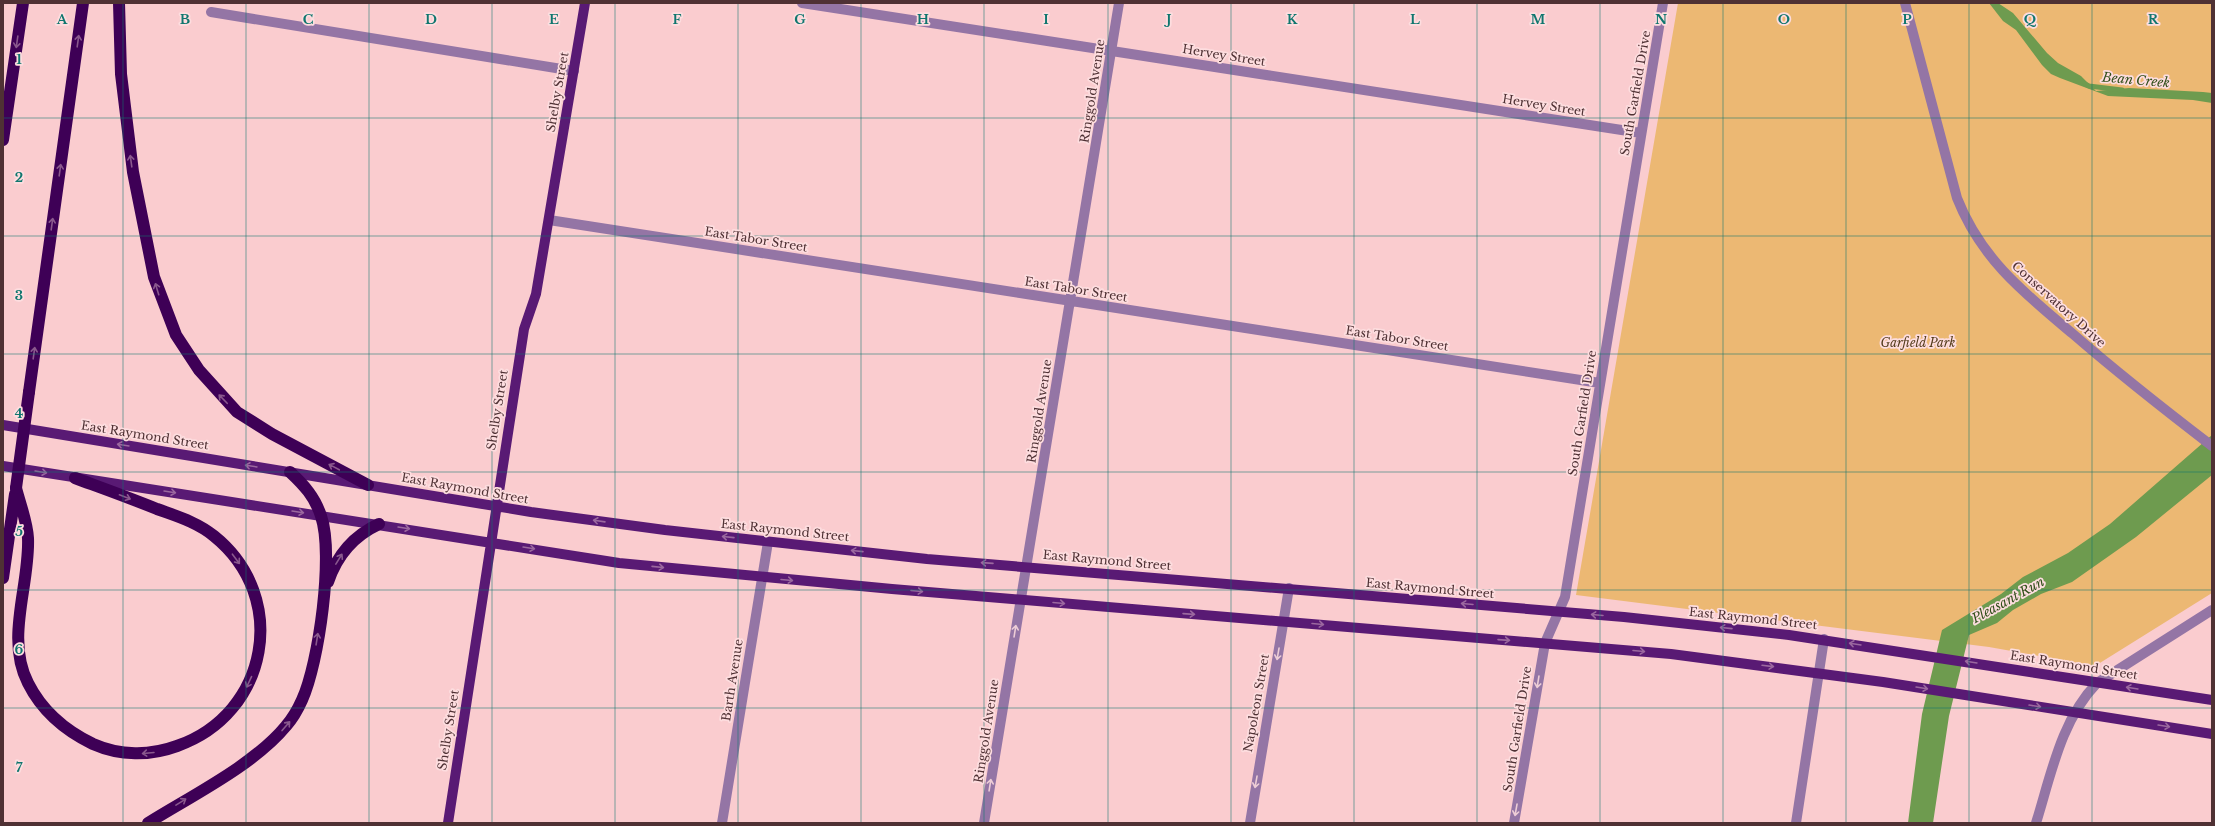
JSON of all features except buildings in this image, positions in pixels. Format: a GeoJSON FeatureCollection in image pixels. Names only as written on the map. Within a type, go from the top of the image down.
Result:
{"type":"FeatureCollection","features":[{"type":"Feature","properties":{"kind":"highway"},"geometry":{"type":"LineString","coordinates":[[3,140],[23,3]]}},
{"type":"Feature","properties":{"kind":"highway"},"geometry":{"type":"LineString","coordinates":[[75,478],[201,527],[228,548],[244,570],[255,595],[259,612],[260,639],[257,660],[249,682],[235,706],[210,730],[194,740],[169,750],[143,754],[107,750],[82,740],[67,730],[41,705],[24,674],[18,647],[28,538],[18,512],[16,488],[83,3]]}},
{"type":"Feature","properties":{"kind":"highway"},"geometry":{"type":"LineString","coordinates":[[119,3],[121,74],[133,172],[154,277],[176,335],[199,370],[237,412],[272,434],[368,485]]}},
{"type":"Feature","properties":{"kind":"highway"},"geometry":{"type":"LineString","coordinates":[[148,823],[238,766],[269,743],[292,719],[302,701],[311,672],[324,595],[326,546],[321,515],[310,492],[290,472]]}},
{"type":"Feature","properties":{"kind":"highway"},"geometry":{"type":"LineString","coordinates":[[3,578],[18,512]]}},
{"type":"Feature","properties":{"kind":"highway"},"geometry":{"type":"LineString","coordinates":[[324,595],[332,570],[350,543],[363,532],[379,524]]}},
{"type":"Feature","properties":{"kind":"main road","name":"Shelby Street"},"geometry":{"type":"LineString","coordinates":[[448,823],[524,329],[536,294],[585,3]]}},
{"type":"Feature","properties":{"kind":"main road","name":"East Raymond Street"},"geometry":{"type":"LineString","coordinates":[[3,425],[496,506],[665,530],[927,559],[1558,611],[1824,639],[2212,700]]}},
{"type":"Feature","properties":{"kind":"main road"},"geometry":{"type":"LineString","coordinates":[[3,466],[620,563],[762,578],[1671,654],[1883,682],[2212,734]]}},
{"type":"Feature","properties":{"kind":"street","name":"Hervey Street"},"geometry":{"type":"LineString","coordinates":[[802,3],[1641,133]]}},
{"type":"Feature","properties":{"kind":"street","name":"Ringgold Avenue"},"geometry":{"type":"LineString","coordinates":[[984,823],[1119,3]]}},
{"type":"Feature","properties":{"kind":"street","name":"South Garfield Drive"},"geometry":{"type":"LineString","coordinates":[[1514,823],[1544,643],[1565,597],[1663,3]]}},
{"type":"Feature","properties":{"kind":"street","name":"Conservatory Drive"},"geometry":{"type":"LineString","coordinates":[[1905,3],[1957,198],[1967,221],[1985,251],[2003,272],[2029,298],[2106,363],[2212,446]]}},
{"type":"Feature","properties":{"kind":"street"},"geometry":{"type":"LineString","coordinates":[[211,12],[574,71]]}},
{"type":"Feature","properties":{"kind":"street","name":"East Tabor Street"},"geometry":{"type":"LineString","coordinates":[[549,220],[1600,383]]}},
{"type":"Feature","properties":{"kind":"street","name":"Barth Avenue"},"geometry":{"type":"LineString","coordinates":[[722,823],[768,542]]}},
{"type":"Feature","properties":{"kind":"street","name":"Napoleon Street"},"geometry":{"type":"LineString","coordinates":[[1250,823],[1289,588]]}},
{"type":"Feature","properties":{"kind":"street"},"geometry":{"type":"LineString","coordinates":[[2036,823],[2066,728],[2074,712],[2097,683],[2212,610]]}},
{"type":"Feature","properties":{"kind":"street"},"geometry":{"type":"LineString","coordinates":[[1796,823],[1824,639]]}},
{"type":"Feature","properties":{"kind":"green space","name":"Garfield Park"},"geometry":{"type":"Polygon","coordinates":[[[1678,3],[2212,3],[2212,593],[2095,666],[1989,647],[1576,595],[1678,3]]]}},
{"type":"Feature","properties":{"kind":"water","name":"Bean Creek"},"geometry":{"type":"Polygon","coordinates":[[[1989,3],[1998,3],[2013,13],[2047,53],[2058,63],[2081,76],[2096,91],[2129,88],[2203,92],[2212,93],[2212,103],[2193,100],[2108,96],[2051,74],[2042,65],[2016,30],[2003,21],[1989,3]]]}},
{"type":"Feature","properties":{"kind":"water","name":"Pleasant Run"},"geometry":{"type":"Polygon","coordinates":[[[2212,435],[2212,475],[2136,537],[2072,582],[2041,594],[2013,610],[1997,623],[1969,635],[1949,716],[1933,823],[1908,823],[1922,714],[1942,630],[2001,594],[2023,577],[2068,553],[2110,524],[2212,435]]]}},
{"type":"Feature","properties":{"kind":"waterway","name":"Bean Creek"},"geometry":{"type":"LineString","coordinates":[[2085,84],[2089,86],[2122,90]]}}]}
